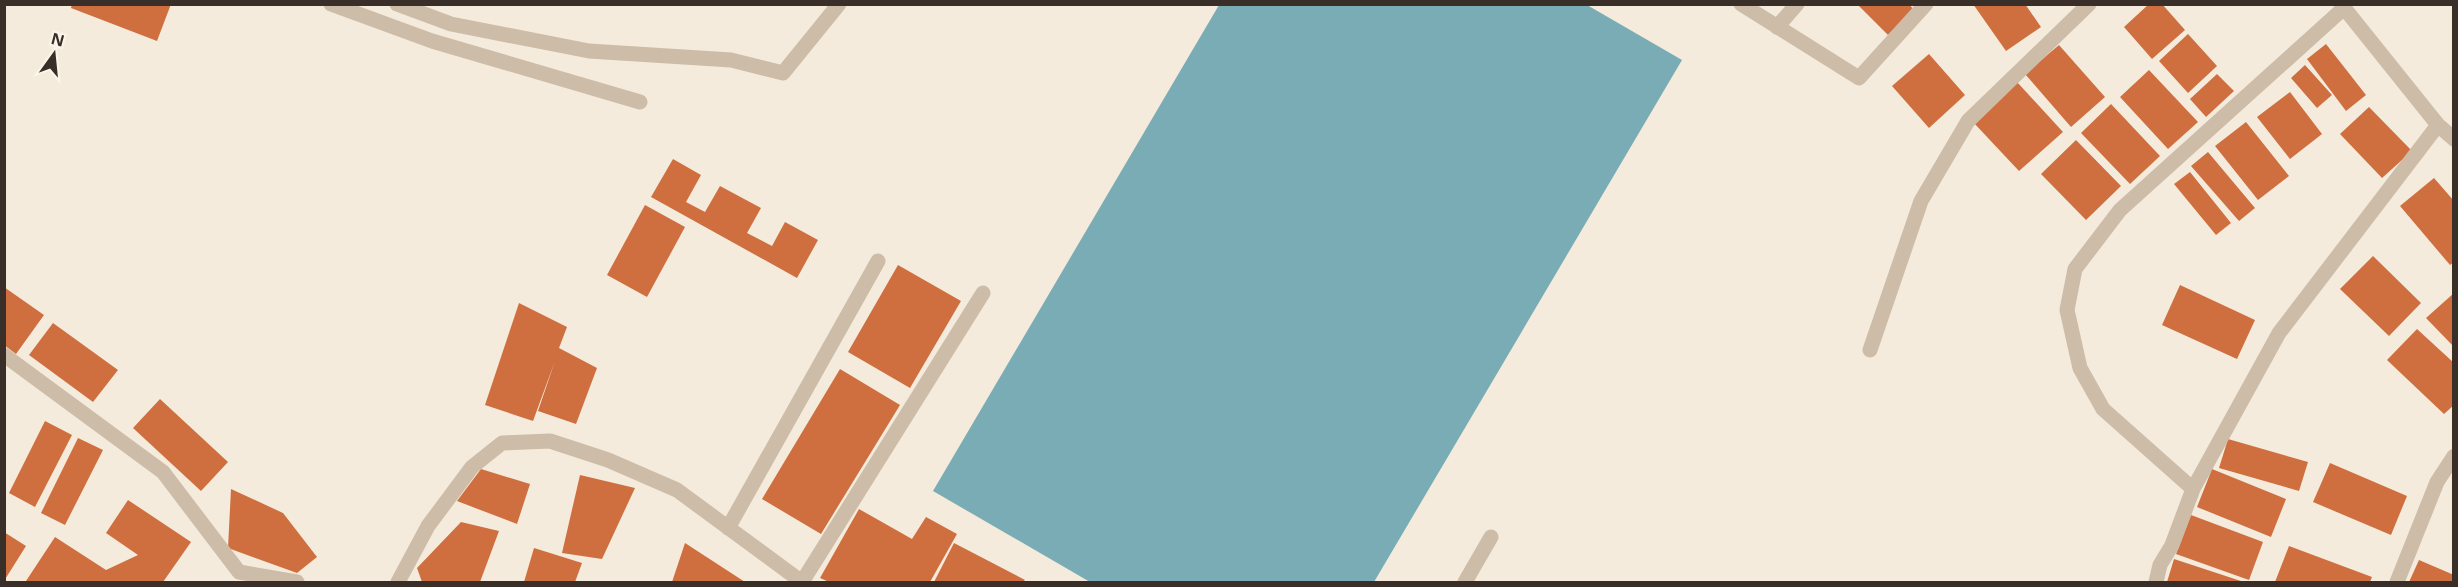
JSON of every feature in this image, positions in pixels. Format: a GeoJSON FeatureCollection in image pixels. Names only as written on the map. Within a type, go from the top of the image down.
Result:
{"type":"FeatureCollection","features":[{"type":"Feature","properties":{"kind":"street"},"geometry":{"type":"LineString","coordinates":[[331,4],[432,41],[640,102]]}},
{"type":"Feature","properties":{"kind":"street"},"geometry":{"type":"LineString","coordinates":[[397,4],[451,24],[589,51],[731,60],[783,73],[839,4]]}},
{"type":"Feature","properties":{"kind":"street"},"geometry":{"type":"LineString","coordinates":[[1741,4],[1858,78],[1926,4]]}},
{"type":"Feature","properties":{"kind":"street"},"geometry":{"type":"LineString","coordinates":[[1778,27],[1797,4]]}},
{"type":"Feature","properties":{"kind":"street"},"geometry":{"type":"LineString","coordinates":[[1870,350],[1921,201],[1968,121],[2089,4]]}},
{"type":"Feature","properties":{"kind":"street"},"geometry":{"type":"LineString","coordinates":[[2193,489],[2103,409],[2080,368],[2067,310],[2075,269],[2120,210],[2342,6],[2438,125],[2454,139]]}},
{"type":"Feature","properties":{"kind":"street"},"geometry":{"type":"LineString","coordinates":[[2156,582],[2160,565],[2172,545],[2193,489],[2279,333],[2438,125]]}},
{"type":"Feature","properties":{"kind":"street"},"geometry":{"type":"LineString","coordinates":[[728,528],[878,261]]}},
{"type":"Feature","properties":{"kind":"street"},"geometry":{"type":"LineString","coordinates":[[398,582],[428,526],[472,467],[502,443],[550,441],[608,460],[677,490],[802,582],[983,293]]}},
{"type":"Feature","properties":{"kind":"street"},"geometry":{"type":"LineString","coordinates":[[4,355],[163,472],[238,572],[297,582]]}},
{"type":"Feature","properties":{"kind":"street"},"geometry":{"type":"LineString","coordinates":[[2397,582],[2437,482],[2454,456]]}},
{"type":"Feature","properties":{"kind":"street"},"geometry":{"type":"LineString","coordinates":[[1465,582],[1491,537]]}},
{"type":"Feature","properties":{"kind":"water"},"geometry":{"type":"Polygon","coordinates":[[[1219,5],[1587,5],[1682,60],[1374,582],[1090,582],[933,491],[1219,5]]]}},
{"type":"Feature","properties":{"kind":"building"},"geometry":{"type":"Polygon","coordinates":[[[72,4],[171,4],[157,41],[71,8],[72,4]]]}},
{"type":"Feature","properties":{"kind":"building"},"geometry":{"type":"Polygon","coordinates":[[[1857,4],[1909,4],[1913,9],[1888,35],[1857,4]]]}},
{"type":"Feature","properties":{"kind":"building"},"geometry":{"type":"Polygon","coordinates":[[[1973,4],[2025,4],[2041,27],[2006,51],[1973,4]]]}},
{"type":"Feature","properties":{"kind":"building"},"geometry":{"type":"Polygon","coordinates":[[[2149,4],[2162,4],[2185,30],[2152,59],[2124,27],[2149,4]]]}},
{"type":"Feature","properties":{"kind":"building"},"geometry":{"type":"Polygon","coordinates":[[[2188,34],[2217,66],[2188,93],[2159,61],[2188,34]]]}},
{"type":"Feature","properties":{"kind":"building"},"geometry":{"type":"Polygon","coordinates":[[[2326,44],[2366,95],[2346,111],[2307,59],[2326,44]]]}},
{"type":"Feature","properties":{"kind":"building"},"geometry":{"type":"Polygon","coordinates":[[[2059,45],[2105,97],[2071,127],[2025,74],[2059,45]]]}},
{"type":"Feature","properties":{"kind":"building"},"geometry":{"type":"Polygon","coordinates":[[[1929,54],[1965,95],[1929,128],[1892,86],[1929,54]]]}},
{"type":"Feature","properties":{"kind":"building"},"geometry":{"type":"Polygon","coordinates":[[[2305,65],[2332,95],[2317,108],[2291,78],[2305,65]]]}},
{"type":"Feature","properties":{"kind":"building"},"geometry":{"type":"Polygon","coordinates":[[[2149,70],[2198,122],[2168,149],[2120,97],[2149,70]]]}},
{"type":"Feature","properties":{"kind":"building"},"geometry":{"type":"Polygon","coordinates":[[[2217,74],[2234,91],[2206,117],[2190,99],[2217,74]]]}},
{"type":"Feature","properties":{"kind":"building"},"geometry":{"type":"Polygon","coordinates":[[[2017,82],[2063,132],[2019,171],[1973,122],[2017,82]]]}},
{"type":"Feature","properties":{"kind":"building"},"geometry":{"type":"Polygon","coordinates":[[[2290,92],[2322,134],[2290,159],[2257,117],[2290,92]]]}},
{"type":"Feature","properties":{"kind":"building"},"geometry":{"type":"Polygon","coordinates":[[[2111,104],[2160,156],[2130,184],[2081,133],[2111,104]]]}},
{"type":"Feature","properties":{"kind":"building"},"geometry":{"type":"Polygon","coordinates":[[[2369,107],[2412,151],[2382,178],[2340,134],[2369,107]]]}},
{"type":"Feature","properties":{"kind":"building"},"geometry":{"type":"Polygon","coordinates":[[[2246,122],[2289,176],[2258,200],[2215,146],[2246,122]]]}},
{"type":"Feature","properties":{"kind":"building"},"geometry":{"type":"Polygon","coordinates":[[[2076,140],[2121,186],[2086,220],[2041,174],[2076,140]]]}},
{"type":"Feature","properties":{"kind":"building"},"geometry":{"type":"Polygon","coordinates":[[[2208,152],[2255,208],[2239,221],[2191,166],[2208,152]]]}},
{"type":"Feature","properties":{"kind":"building"},"geometry":{"type":"Polygon","coordinates":[[[673,159],[701,175],[686,202],[705,212],[720,186],[761,208],[747,233],[772,246],[785,222],[818,240],[797,278],[651,197],[673,159]]]}},
{"type":"Feature","properties":{"kind":"building"},"geometry":{"type":"Polygon","coordinates":[[[2190,172],[2231,223],[2216,235],[2174,184],[2190,172]]]}},
{"type":"Feature","properties":{"kind":"building"},"geometry":{"type":"Polygon","coordinates":[[[2434,178],[2454,201],[2454,262],[2450,265],[2400,206],[2434,178]]]}},
{"type":"Feature","properties":{"kind":"building"},"geometry":{"type":"Polygon","coordinates":[[[645,205],[685,227],[647,297],[607,275],[645,205]]]}},
{"type":"Feature","properties":{"kind":"building"},"geometry":{"type":"Polygon","coordinates":[[[2373,256],[2421,303],[2389,336],[2340,289],[2373,256]]]}},
{"type":"Feature","properties":{"kind":"building"},"geometry":{"type":"Polygon","coordinates":[[[898,265],[961,301],[910,388],[848,352],[898,265]]]}},
{"type":"Feature","properties":{"kind":"building"},"geometry":{"type":"Polygon","coordinates":[[[2180,285],[2255,320],[2237,359],[2162,325],[2180,285]]]}},
{"type":"Feature","properties":{"kind":"building"},"geometry":{"type":"Polygon","coordinates":[[[4,287],[44,315],[16,354],[4,345],[4,287]]]}},
{"type":"Feature","properties":{"kind":"building"},"geometry":{"type":"Polygon","coordinates":[[[2454,293],[2454,347],[2426,318],[2454,293]]]}},
{"type":"Feature","properties":{"kind":"building"},"geometry":{"type":"Polygon","coordinates":[[[519,303],[567,327],[559,348],[597,368],[576,424],[538,411],[555,361],[533,421],[485,405],[519,303]]]}},
{"type":"Feature","properties":{"kind":"building"},"geometry":{"type":"Polygon","coordinates":[[[53,323],[118,370],[93,402],[29,355],[53,323]]]}},
{"type":"Feature","properties":{"kind":"building"},"geometry":{"type":"Polygon","coordinates":[[[2417,329],[2454,363],[2454,405],[2444,414],[2387,360],[2417,329]]]}},
{"type":"Feature","properties":{"kind":"building"},"geometry":{"type":"Polygon","coordinates":[[[840,369],[900,405],[821,534],[762,499],[840,369]]]}},
{"type":"Feature","properties":{"kind":"building"},"geometry":{"type":"Polygon","coordinates":[[[160,399],[228,462],[201,491],[133,428],[160,399]]]}},
{"type":"Feature","properties":{"kind":"building"},"geometry":{"type":"Polygon","coordinates":[[[45,421],[72,435],[35,507],[9,493],[45,421]]]}},
{"type":"Feature","properties":{"kind":"building"},"geometry":{"type":"Polygon","coordinates":[[[78,438],[103,450],[65,525],[41,513],[78,438]]]}},
{"type":"Feature","properties":{"kind":"building"},"geometry":{"type":"Polygon","coordinates":[[[2228,439],[2308,462],[2299,491],[2219,468],[2228,439]]]}},
{"type":"Feature","properties":{"kind":"building"},"geometry":{"type":"Polygon","coordinates":[[[2330,463],[2407,496],[2391,535],[2313,502],[2330,463]]]}},
{"type":"Feature","properties":{"kind":"building"},"geometry":{"type":"Polygon","coordinates":[[[481,469],[530,484],[517,524],[457,501],[481,469]]]}},
{"type":"Feature","properties":{"kind":"building"},"geometry":{"type":"Polygon","coordinates":[[[2212,469],[2286,499],[2271,537],[2197,507],[2212,469]]]}},
{"type":"Feature","properties":{"kind":"building"},"geometry":{"type":"Polygon","coordinates":[[[580,475],[635,488],[602,559],[562,553],[580,475]]]}},
{"type":"Feature","properties":{"kind":"building"},"geometry":{"type":"Polygon","coordinates":[[[231,489],[283,513],[317,557],[297,573],[228,548],[231,489]]]}},
{"type":"Feature","properties":{"kind":"building"},"geometry":{"type":"Polygon","coordinates":[[[128,500],[191,542],[163,582],[26,581],[55,537],[106,570],[138,555],[106,533],[128,500]]]}},
{"type":"Feature","properties":{"kind":"building"},"geometry":{"type":"Polygon","coordinates":[[[859,509],[912,539],[926,517],[957,534],[930,582],[829,582],[820,578],[859,509]]]}},
{"type":"Feature","properties":{"kind":"building"},"geometry":{"type":"Polygon","coordinates":[[[2191,515],[2263,542],[2249,580],[2176,554],[2191,515]]]}},
{"type":"Feature","properties":{"kind":"building"},"geometry":{"type":"Polygon","coordinates":[[[461,522],[499,531],[480,582],[422,582],[417,568],[461,522]]]}},
{"type":"Feature","properties":{"kind":"building"},"geometry":{"type":"Polygon","coordinates":[[[4,532],[26,546],[4,581],[4,532]]]}},
{"type":"Feature","properties":{"kind":"building"},"geometry":{"type":"Polygon","coordinates":[[[685,543],[745,582],[672,582],[685,543]]]}},
{"type":"Feature","properties":{"kind":"building"},"geometry":{"type":"Polygon","coordinates":[[[954,543],[1025,580],[1023,582],[934,582],[954,543]]]}},
{"type":"Feature","properties":{"kind":"building"},"geometry":{"type":"Polygon","coordinates":[[[2289,546],[2372,577],[2370,582],[2275,582],[2289,546]]]}},
{"type":"Feature","properties":{"kind":"building"},"geometry":{"type":"Polygon","coordinates":[[[534,548],[582,563],[575,582],[524,582],[534,548]]]}},
{"type":"Feature","properties":{"kind":"building"},"geometry":{"type":"Polygon","coordinates":[[[2174,559],[2244,582],[2167,582],[2174,559]]]}},
{"type":"Feature","properties":{"kind":"building"},"geometry":{"type":"Polygon","coordinates":[[[2419,560],[2454,575],[2454,582],[2409,582],[2419,560]]]}}]}
